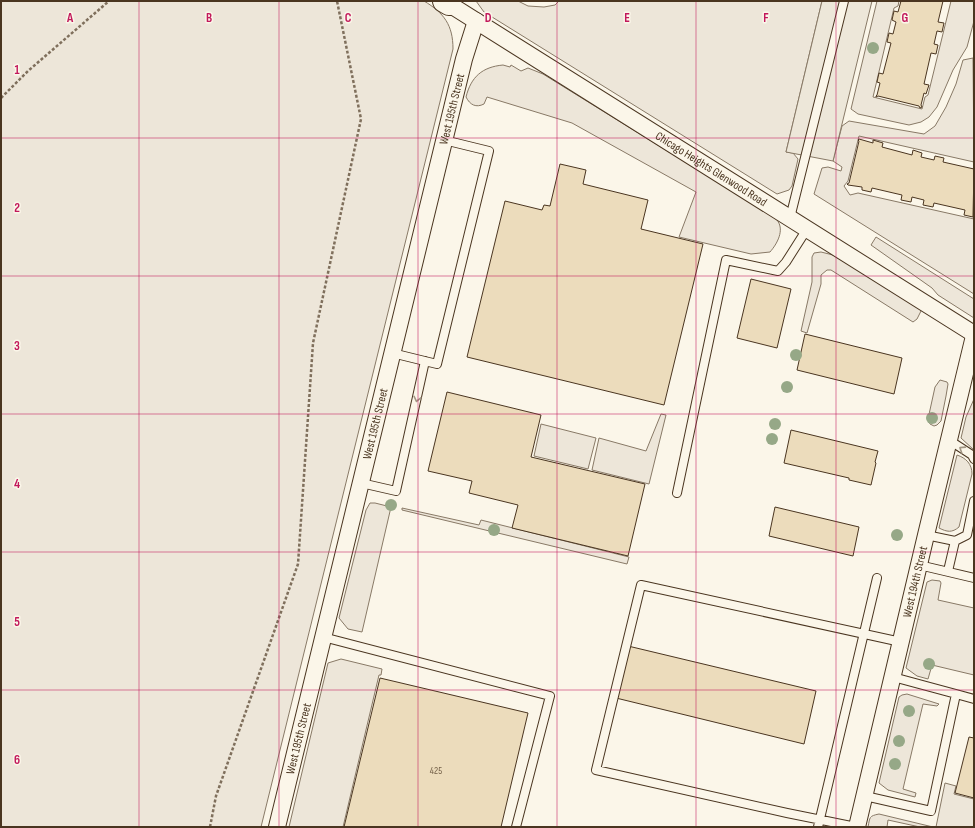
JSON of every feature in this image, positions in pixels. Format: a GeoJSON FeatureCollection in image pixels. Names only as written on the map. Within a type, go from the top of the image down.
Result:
{"type":"FeatureCollection","features":[{"type":"Feature","properties":{"kind":"street","name":"Chicago Heights Glenwood Road"},"geometry":{"type":"LineString","coordinates":[[448,2],[974,335]]}},
{"type":"Feature","properties":{"kind":"street","name":"West 195th Street"},"geometry":{"type":"LineString","coordinates":[[277,827],[444,140],[464,59],[476,21]]}},
{"type":"Feature","properties":{"kind":"street","name":"West 194th Street"},"geometry":{"type":"LineString","coordinates":[[857,827],[974,335]]}},
{"type":"Feature","properties":{"kind":"lane"},"geometry":{"type":"LineString","coordinates":[[790,218],[844,1]]}},
{"type":"Feature","properties":{"kind":"lane"},"geometry":{"type":"LineString","coordinates":[[392,353],[437,364],[489,151],[444,140]]}},
{"type":"Feature","properties":{"kind":"lane"},"geometry":{"type":"LineString","coordinates":[[677,493],[726,260],[778,271],[786,262],[807,229]]}},
{"type":"Feature","properties":{"kind":"lane"},"geometry":{"type":"LineString","coordinates":[[361,483],[396,491],[425,361]]}},
{"type":"Feature","properties":{"kind":"lane"},"geometry":{"type":"LineString","coordinates":[[949,440],[974,459]]}},
{"type":"Feature","properties":{"kind":"lane"},"geometry":{"type":"LineString","coordinates":[[926,535],[955,541],[967,535],[974,501]]}},
{"type":"Feature","properties":{"kind":"lane"},"geometry":{"type":"LineString","coordinates":[[948,572],[955,541]]}},
{"type":"Feature","properties":{"kind":"lane"},"geometry":{"type":"LineString","coordinates":[[919,564],[974,578]]}},
{"type":"Feature","properties":{"kind":"lane"},"geometry":{"type":"LineString","coordinates":[[818,823],[877,578]]}},
{"type":"Feature","properties":{"kind":"lane"},"geometry":{"type":"LineString","coordinates":[[857,827],[818,823],[596,770],[641,585],[901,642]]}},
{"type":"Feature","properties":{"kind":"lane"},"geometry":{"type":"LineString","coordinates":[[323,637],[550,696],[516,827]]}},
{"type":"Feature","properties":{"kind":"lane"},"geometry":{"type":"LineString","coordinates":[[893,677],[974,699]]}},
{"type":"Feature","properties":{"kind":"lane"},"geometry":{"type":"LineString","coordinates":[[865,796],[931,811],[956,694]]}},
{"type":"Feature","properties":{"kind":"path"},"geometry":{"type":"LineString","coordinates":[[1,98],[28,71],[109,1]]}},
{"type":"Feature","properties":{"kind":"path"},"geometry":{"type":"LineString","coordinates":[[210,827],[216,796],[298,564],[313,343],[361,119],[337,1]]}},
{"type":"Feature","properties":{"kind":"shaded area"},"geometry":{"type":"Polygon","coordinates":[[[1,1],[424,1],[442,15],[449,26],[453,41],[453,49],[261,827],[1,827],[1,1]]]}},
{"type":"Feature","properties":{"kind":"shaded area"},"geometry":{"type":"Polygon","coordinates":[[[476,1],[518,1],[528,6],[544,7],[555,5],[559,1],[822,1],[786,152],[793,153],[798,159],[792,186],[789,190],[777,194],[484,12],[476,1]]]}},
{"type":"Feature","properties":{"kind":"shaded area"},"geometry":{"type":"Polygon","coordinates":[[[822,1],[872,1],[833,161],[786,152],[822,1]]]}},
{"type":"Feature","properties":{"kind":"shaded area"},"geometry":{"type":"Polygon","coordinates":[[[877,1],[899,1],[898,6],[894,8],[873,97],[922,109],[925,97],[928,95],[951,1],[974,1],[974,21],[967,47],[953,70],[937,107],[929,117],[921,122],[909,125],[858,114],[851,109],[877,1]]]}},
{"type":"Feature","properties":{"kind":"shaded area"},"geometry":{"type":"Polygon","coordinates":[[[973,58],[974,162],[859,136],[848,181],[844,186],[850,195],[858,193],[974,219],[974,294],[814,194],[822,168],[828,167],[841,171],[842,167],[833,161],[842,126],[849,121],[924,134],[935,126],[946,107],[956,84],[963,60],[973,58]]]}},
{"type":"Feature","properties":{"kind":"shaded area"},"geometry":{"type":"Polygon","coordinates":[[[503,65],[510,67],[511,65],[521,71],[528,68],[543,74],[766,212],[776,219],[779,224],[780,232],[775,245],[770,252],[751,254],[679,237],[696,192],[572,123],[487,97],[484,104],[476,106],[471,104],[466,97],[471,84],[478,74],[489,68],[503,65]]]}},
{"type":"Feature","properties":{"kind":"shaded area"},"geometry":{"type":"Polygon","coordinates":[[[876,237],[974,299],[974,318],[938,295],[932,288],[871,245],[876,237]]]}},
{"type":"Feature","properties":{"kind":"shaded area"},"geometry":{"type":"Polygon","coordinates":[[[821,252],[833,255],[922,309],[917,319],[913,322],[831,270],[827,270],[821,275],[821,284],[807,333],[801,331],[812,282],[812,257],[814,253],[821,252]]]}},
{"type":"Feature","properties":{"kind":"shaded area"},"geometry":{"type":"Polygon","coordinates":[[[940,380],[947,382],[948,384],[941,421],[934,426],[930,424],[928,419],[935,387],[940,380]]]}},
{"type":"Feature","properties":{"kind":"shaded area"},"geometry":{"type":"Polygon","coordinates":[[[974,399],[974,450],[961,438],[966,417],[974,399]]]}},
{"type":"Feature","properties":{"kind":"shaded area"},"geometry":{"type":"Polygon","coordinates":[[[661,414],[666,415],[649,484],[592,470],[599,438],[646,451],[661,414]]]}},
{"type":"Feature","properties":{"kind":"shaded area"},"geometry":{"type":"Polygon","coordinates":[[[541,424],[596,438],[588,469],[534,456],[541,424]]]}},
{"type":"Feature","properties":{"kind":"shaded area"},"geometry":{"type":"Polygon","coordinates":[[[957,455],[968,462],[971,467],[972,474],[959,527],[952,531],[947,531],[939,528],[957,455]]]}},
{"type":"Feature","properties":{"kind":"shaded area"},"geometry":{"type":"Polygon","coordinates":[[[370,503],[391,507],[362,632],[348,629],[339,618],[366,510],[370,503]]]}},
{"type":"Feature","properties":{"kind":"shaded area"},"geometry":{"type":"Polygon","coordinates":[[[402,508],[479,525],[481,520],[629,557],[627,564],[402,510],[402,508]]]}},
{"type":"Feature","properties":{"kind":"shaded area"},"geometry":{"type":"Polygon","coordinates":[[[932,580],[940,581],[941,583],[938,600],[974,608],[974,675],[932,665],[928,679],[917,676],[906,668],[927,582],[932,580]]]}},
{"type":"Feature","properties":{"kind":"shaded area"},"geometry":{"type":"Polygon","coordinates":[[[341,659],[382,669],[381,675],[379,675],[343,827],[289,827],[328,663],[341,659]]]}},
{"type":"Feature","properties":{"kind":"shaded area"},"geometry":{"type":"Polygon","coordinates":[[[907,694],[939,704],[937,706],[923,704],[903,789],[916,793],[915,797],[888,790],[879,783],[899,697],[907,694]]]}},
{"type":"Feature","properties":{"kind":"shaded area"},"geometry":{"type":"Polygon","coordinates":[[[945,783],[956,786],[954,794],[974,799],[974,827],[936,827],[945,783]]]}},
{"type":"Feature","properties":{"kind":"shaded area"},"geometry":{"type":"Polygon","coordinates":[[[879,814],[933,827],[920,827],[888,820],[887,827],[868,827],[870,818],[873,815],[879,814]]]}},
{"type":"Feature","properties":{"kind":"building"},"geometry":{"type":"Polygon","coordinates":[[[901,1],[943,1],[938,22],[944,23],[942,32],[937,31],[934,44],[938,45],[936,54],[931,53],[924,84],[929,85],[926,94],[924,93],[921,105],[922,107],[920,108],[919,106],[878,96],[876,97],[880,83],[877,82],[879,73],[883,74],[891,43],[887,42],[889,33],[893,34],[896,22],[892,20],[894,11],[898,12],[901,1]]]}},
{"type":"Feature","properties":{"kind":"building"},"geometry":{"type":"Polygon","coordinates":[[[859,139],[873,143],[873,140],[883,143],[882,147],[912,155],[913,150],[922,153],[921,157],[934,160],[935,156],[944,158],[943,162],[974,169],[973,217],[964,215],[965,210],[934,203],[933,207],[923,205],[924,200],[912,197],[911,202],[901,200],[902,195],[872,188],[871,192],[862,190],[862,187],[848,185],[847,184],[849,183],[859,139]]]}},
{"type":"Feature","properties":{"kind":"building"},"geometry":{"type":"Polygon","coordinates":[[[560,164],[586,170],[583,184],[648,200],[641,229],[703,244],[664,405],[467,357],[505,201],[542,210],[544,205],[550,206],[560,164]]]}},
{"type":"Feature","properties":{"kind":"building"},"geometry":{"type":"Polygon","coordinates":[[[751,279],[791,289],[777,348],[737,338],[751,279]]]}},
{"type":"Feature","properties":{"kind":"building"},"geometry":{"type":"Polygon","coordinates":[[[805,334],[902,358],[894,394],[797,370],[805,334]]]}},
{"type":"Feature","properties":{"kind":"building"},"geometry":{"type":"Polygon","coordinates":[[[447,392],[541,415],[531,457],[645,484],[628,556],[512,528],[518,505],[469,493],[472,481],[428,471],[447,392]]]}},
{"type":"Feature","properties":{"kind":"building"},"geometry":{"type":"Polygon","coordinates":[[[791,430],[878,451],[871,485],[849,480],[849,478],[784,463],[791,430]]]}},
{"type":"Feature","properties":{"kind":"building"},"geometry":{"type":"Polygon","coordinates":[[[775,507],[859,527],[853,556],[769,536],[775,507]]]}},
{"type":"Feature","properties":{"kind":"building"},"geometry":{"type":"Polygon","coordinates":[[[628,646],[816,691],[804,744],[616,698],[628,646]]]}},
{"type":"Feature","properties":{"kind":"building"},"geometry":{"type":"Polygon","coordinates":[[[380,678],[528,713],[501,827],[344,827],[380,678]]]}},
{"type":"Feature","properties":{"kind":"building"},"geometry":{"type":"Polygon","coordinates":[[[969,737],[974,738],[974,798],[955,793],[969,737]]]}}]}
